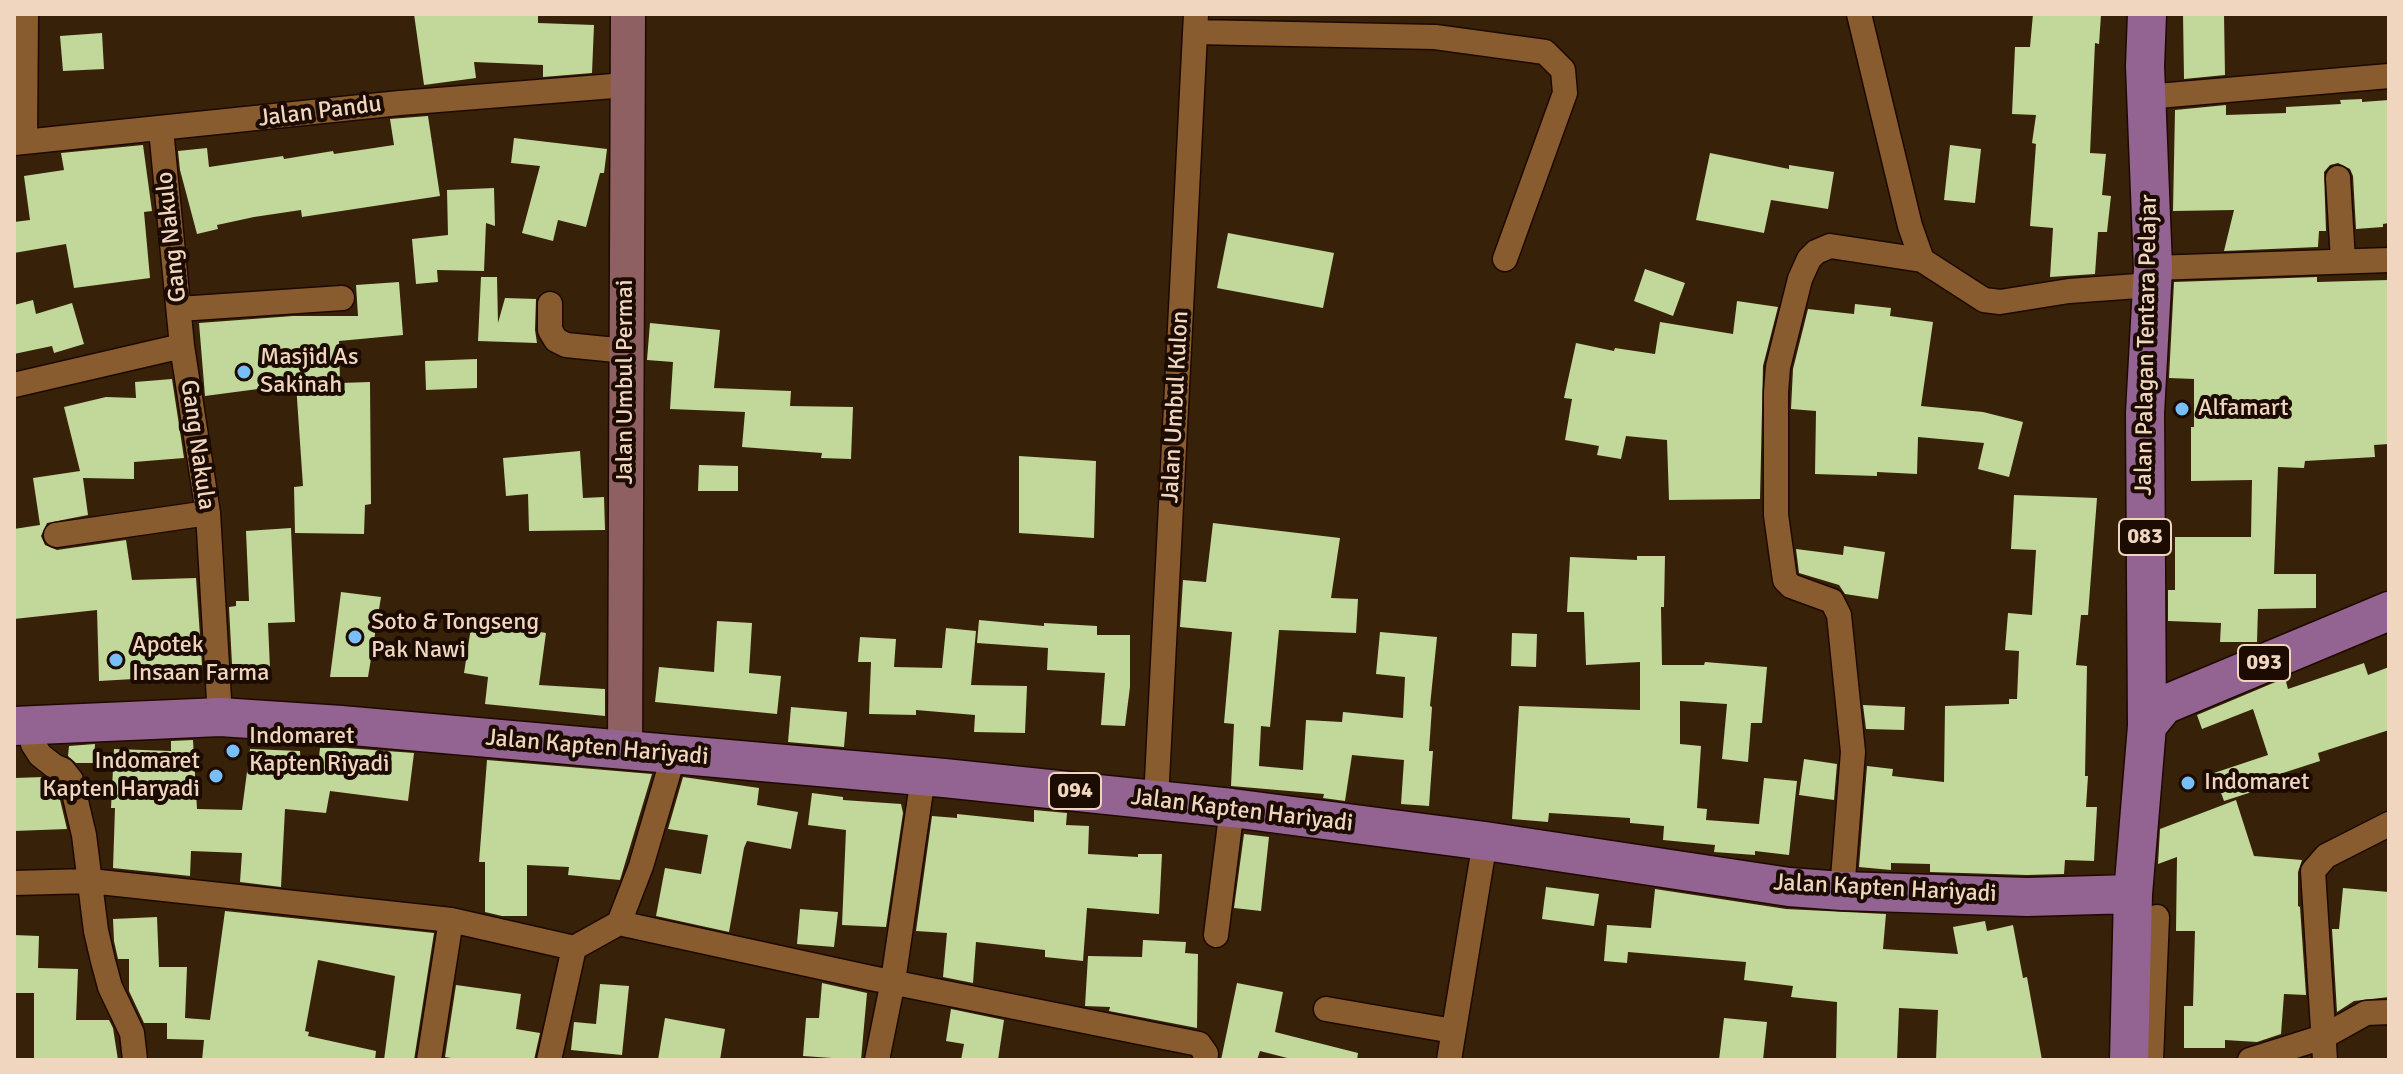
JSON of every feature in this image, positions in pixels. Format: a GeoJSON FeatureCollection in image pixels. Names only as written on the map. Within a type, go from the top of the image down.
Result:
{"type":"FeatureCollection","features":[{"type":"Feature","properties":{"kind":"main road","name":"Jalan Umbul Permai"},"geometry":{"type":"LineString","coordinates":[[625,750],[628,14]]}},
{"type":"Feature","properties":{"kind":"main road","name":"Jalan Palagan Tentara Pelajar"},"geometry":{"type":"LineString","coordinates":[[2129,1060],[2145,906],[2145,413],[2152,276],[2146,97],[2147,14]]}},
{"type":"Feature","properties":{"kind":"main road","name":"093"},"geometry":{"type":"LineString","coordinates":[[2147,726],[2164,705],[2389,611]]}},
{"type":"Feature","properties":{"kind":"main road","name":"Jalan Kapten Hariyadi"},"geometry":{"type":"LineString","coordinates":[[21,726],[220,717],[674,754],[1232,808],[1485,841],[1789,887],[2027,897],[2145,906]]}},
{"type":"Feature","properties":{"kind":"street"},"geometry":{"type":"LineString","coordinates":[[20,142],[26,14]]}},
{"type":"Feature","properties":{"kind":"street"},"geometry":{"type":"LineString","coordinates":[[1859,14],[1910,226],[1922,260]]}},
{"type":"Feature","properties":{"kind":"street"},"geometry":{"type":"LineString","coordinates":[[1195,23],[1435,37],[1545,52],[1563,70],[1565,93],[1505,259]]}},
{"type":"Feature","properties":{"kind":"street","name":"Jalan Umbul Kulon"},"geometry":{"type":"LineString","coordinates":[[1156,800],[1195,23]]}},
{"type":"Feature","properties":{"kind":"street"},"geometry":{"type":"LineString","coordinates":[[2146,97],[2389,76]]}},
{"type":"Feature","properties":{"kind":"street","name":"Jalan Pandu"},"geometry":{"type":"LineString","coordinates":[[20,142],[400,103],[626,85]]}},
{"type":"Feature","properties":{"kind":"street","name":"Gang Nakulo"},"geometry":{"type":"LineString","coordinates":[[161,129],[182,346]]}},
{"type":"Feature","properties":{"kind":"street"},"geometry":{"type":"LineString","coordinates":[[2338,178],[2343,260]]}},
{"type":"Feature","properties":{"kind":"street"},"geometry":{"type":"LineString","coordinates":[[1842,891],[1853,752],[1839,615],[1832,601],[1791,586],[1785,580],[1776,515],[1778,367],[1800,279],[1816,252],[1830,246],[1844,247],[1922,260],[1984,300],[2000,302],[2152,276],[2343,260],[2389,260]]}},
{"type":"Feature","properties":{"kind":"street"},"geometry":{"type":"LineString","coordinates":[[179,309],[342,298]]}},
{"type":"Feature","properties":{"kind":"street"},"geometry":{"type":"LineString","coordinates":[[550,304],[550,330],[556,340],[566,345],[626,351]]}},
{"type":"Feature","properties":{"kind":"street","name":"Gang Nakula"},"geometry":{"type":"LineString","coordinates":[[14,385],[182,346],[208,513],[220,717]]}},
{"type":"Feature","properties":{"kind":"street"},"geometry":{"type":"LineString","coordinates":[[56,535],[208,513]]}},
{"type":"Feature","properties":{"kind":"street"},"geometry":{"type":"LineString","coordinates":[[21,726],[40,755],[63,770],[71,780],[84,835],[96,931],[110,987],[132,1033],[135,1060]]}},
{"type":"Feature","properties":{"kind":"street"},"geometry":{"type":"LineString","coordinates":[[14,883],[90,881],[451,920],[574,948],[619,923],[641,866],[674,754]]}},
{"type":"Feature","properties":{"kind":"street"},"geometry":{"type":"LineString","coordinates":[[877,1060],[893,981],[923,777]]}},
{"type":"Feature","properties":{"kind":"street"},"geometry":{"type":"LineString","coordinates":[[1216,935],[1232,808]]}},
{"type":"Feature","properties":{"kind":"street"},"geometry":{"type":"LineString","coordinates":[[2324,1048],[2313,871],[2326,856],[2389,824]]}},
{"type":"Feature","properties":{"kind":"street"},"geometry":{"type":"LineString","coordinates":[[1449,1060],[1485,841]]}},
{"type":"Feature","properties":{"kind":"street"},"geometry":{"type":"LineString","coordinates":[[2145,906],[2151,1060]]}},
{"type":"Feature","properties":{"kind":"street"},"geometry":{"type":"LineString","coordinates":[[429,1060],[451,920]]}},
{"type":"Feature","properties":{"kind":"street"},"geometry":{"type":"LineString","coordinates":[[619,923],[1199,1044],[1206,1054],[1205,1060]]}},
{"type":"Feature","properties":{"kind":"street"},"geometry":{"type":"LineString","coordinates":[[549,1060],[574,948]]}},
{"type":"Feature","properties":{"kind":"street"},"geometry":{"type":"LineString","coordinates":[[1326,1009],[1453,1031]]}},
{"type":"Feature","properties":{"kind":"street"},"geometry":{"type":"LineString","coordinates":[[2250,1060],[2324,1048],[2366,1013],[2389,1012]]}},
{"type":"Feature","properties":{"kind":"building"},"geometry":{"type":"Polygon","coordinates":[[[414,14],[538,14],[538,23],[594,25],[592,73],[543,77],[543,65],[474,62],[476,78],[424,85],[414,14]]]}},
{"type":"Feature","properties":{"kind":"building"},"geometry":{"type":"Polygon","coordinates":[[[2033,14],[2101,15],[2099,44],[2095,43],[2090,153],[2106,154],[2102,195],[2111,196],[2107,232],[2098,232],[2095,274],[2050,277],[2053,228],[2030,226],[2036,144],[2032,143],[2036,115],[2012,114],[2015,47],[2030,47],[2033,14]]]}},
{"type":"Feature","properties":{"kind":"building"},"geometry":{"type":"Polygon","coordinates":[[[2183,14],[2224,14],[2225,75],[2184,79],[2183,14]]]}},
{"type":"Feature","properties":{"kind":"building"},"geometry":{"type":"Polygon","coordinates":[[[102,33],[104,69],[63,71],[60,36],[102,33]]]}},
{"type":"Feature","properties":{"kind":"building"},"geometry":{"type":"Polygon","coordinates":[[[2362,99],[2362,102],[2389,100],[2389,223],[2383,224],[2383,227],[2356,229],[2353,176],[2350,169],[2338,163],[2330,165],[2324,172],[2326,231],[2319,231],[2318,247],[2224,251],[2234,210],[2173,211],[2175,110],[2226,105],[2226,115],[2286,113],[2286,107],[2341,104],[2340,100],[2362,99]]]}},
{"type":"Feature","properties":{"kind":"building"},"geometry":{"type":"Polygon","coordinates":[[[428,116],[440,196],[302,217],[301,210],[254,217],[217,225],[218,229],[197,234],[178,151],[207,148],[209,167],[283,156],[284,159],[333,151],[334,154],[394,145],[390,119],[428,116]]]}},
{"type":"Feature","properties":{"kind":"building"},"geometry":{"type":"Polygon","coordinates":[[[514,138],[607,149],[604,173],[600,173],[586,227],[558,220],[553,241],[522,233],[540,166],[511,163],[514,138]]]}},
{"type":"Feature","properties":{"kind":"building"},"geometry":{"type":"Polygon","coordinates":[[[143,145],[152,211],[144,212],[150,278],[74,288],[66,244],[14,253],[14,222],[30,220],[24,176],[64,170],[61,153],[143,145]]]}},
{"type":"Feature","properties":{"kind":"building"},"geometry":{"type":"Polygon","coordinates":[[[1950,145],[1981,149],[1975,203],[1944,200],[1950,145]]]}},
{"type":"Feature","properties":{"kind":"building"},"geometry":{"type":"Polygon","coordinates":[[[1710,153],[1789,169],[1789,165],[1834,172],[1828,209],[1771,200],[1764,233],[1696,220],[1710,153]]]}},
{"type":"Feature","properties":{"kind":"building"},"geometry":{"type":"Polygon","coordinates":[[[494,188],[495,226],[486,223],[484,271],[437,270],[438,282],[416,284],[412,239],[448,235],[447,190],[494,188]]]}},
{"type":"Feature","properties":{"kind":"building"},"geometry":{"type":"Polygon","coordinates":[[[1228,233],[1334,253],[1323,308],[1217,288],[1228,233]]]}},
{"type":"Feature","properties":{"kind":"building"},"geometry":{"type":"Polygon","coordinates":[[[1645,269],[1685,283],[1673,316],[1634,301],[1645,269]]]}},
{"type":"Feature","properties":{"kind":"building"},"geometry":{"type":"Polygon","coordinates":[[[481,277],[497,277],[498,323],[505,298],[536,299],[537,343],[478,341],[481,277]]]}},
{"type":"Feature","properties":{"kind":"building"},"geometry":{"type":"Polygon","coordinates":[[[2317,277],[2317,282],[2389,280],[2389,444],[2374,445],[2375,457],[2305,461],[2304,468],[2278,467],[2274,574],[2316,574],[2316,608],[2258,609],[2257,642],[2220,642],[2221,623],[2168,621],[2168,590],[2175,590],[2175,537],[2251,537],[2252,480],[2191,481],[2194,379],[2169,378],[2174,282],[2317,277]]]}},
{"type":"Feature","properties":{"kind":"building"},"geometry":{"type":"Polygon","coordinates":[[[399,282],[403,335],[339,341],[340,383],[370,382],[371,504],[365,505],[364,534],[295,533],[294,487],[303,486],[296,384],[205,396],[199,323],[293,316],[358,316],[356,285],[399,282]]]}},
{"type":"Feature","properties":{"kind":"building"},"geometry":{"type":"Polygon","coordinates":[[[33,300],[36,314],[72,303],[84,344],[54,353],[52,346],[14,354],[14,305],[33,300]]]}},
{"type":"Feature","properties":{"kind":"building"},"geometry":{"type":"Polygon","coordinates":[[[1737,301],[1778,307],[1763,366],[1760,499],[1669,500],[1667,440],[1626,436],[1621,459],[1597,455],[1599,446],[1565,440],[1572,399],[1564,398],[1576,343],[1614,351],[1615,348],[1655,354],[1660,322],[1733,334],[1737,301]]]}},
{"type":"Feature","properties":{"kind":"building"},"geometry":{"type":"Polygon","coordinates":[[[1855,304],[1891,308],[1890,316],[1933,322],[1921,406],[1983,412],[2023,422],[2009,477],[1978,469],[1984,443],[1918,437],[1917,474],[1815,474],[1816,411],[1791,409],[1793,369],[1808,309],[1854,314],[1855,304]]]}},
{"type":"Feature","properties":{"kind":"building"},"geometry":{"type":"Polygon","coordinates":[[[650,323],[720,330],[714,388],[791,391],[790,406],[853,407],[851,459],[821,458],[822,453],[742,447],[745,412],[670,409],[673,362],[647,360],[650,323]]]}},
{"type":"Feature","properties":{"kind":"building"},"geometry":{"type":"Polygon","coordinates":[[[477,359],[477,388],[426,390],[425,361],[477,359]]]}},
{"type":"Feature","properties":{"kind":"building"},"geometry":{"type":"Polygon","coordinates":[[[172,379],[184,458],[134,462],[134,479],[83,478],[88,515],[47,523],[41,536],[45,545],[57,550],[126,540],[132,580],[196,578],[202,665],[134,668],[134,679],[99,681],[97,610],[14,619],[14,529],[40,525],[33,478],[80,471],[64,407],[106,397],[136,398],[135,382],[172,379]]]}},
{"type":"Feature","properties":{"kind":"building"},"geometry":{"type":"Polygon","coordinates":[[[580,451],[583,498],[604,497],[605,530],[529,531],[528,494],[506,496],[503,458],[580,451]]]}},
{"type":"Feature","properties":{"kind":"building"},"geometry":{"type":"Polygon","coordinates":[[[1019,456],[1096,461],[1094,538],[1019,533],[1019,456]]]}},
{"type":"Feature","properties":{"kind":"building"},"geometry":{"type":"Polygon","coordinates":[[[699,465],[738,466],[738,491],[698,491],[699,465]]]}},
{"type":"Feature","properties":{"kind":"building"},"geometry":{"type":"Polygon","coordinates":[[[2014,495],[2097,498],[2088,615],[2081,615],[2076,665],[2087,666],[2086,807],[2097,807],[2094,861],[2065,860],[2064,874],[2027,875],[1930,872],[1930,864],[1891,863],[1891,870],[1859,867],[1867,766],[1893,769],[1892,776],[1944,782],[1945,706],[2009,704],[2009,699],[2017,699],[2019,651],[2005,650],[2008,613],[2032,615],[2036,550],[2011,549],[2014,495]]]}},
{"type":"Feature","properties":{"kind":"building"},"geometry":{"type":"Polygon","coordinates":[[[1213,523],[1340,538],[1331,598],[1358,599],[1356,633],[1279,630],[1270,727],[1261,726],[1259,766],[1303,770],[1306,720],[1342,722],[1343,712],[1403,718],[1405,677],[1376,674],[1380,632],[1437,637],[1430,706],[1429,751],[1433,751],[1429,806],[1401,804],[1404,760],[1352,755],[1345,801],[1323,798],[1324,794],[1231,786],[1234,724],[1224,723],[1232,632],[1180,627],[1183,580],[1206,582],[1213,523]]]}},
{"type":"Feature","properties":{"kind":"building"},"geometry":{"type":"Polygon","coordinates":[[[291,528],[295,622],[268,623],[270,669],[239,670],[239,664],[232,664],[229,607],[236,606],[236,601],[249,601],[246,531],[291,528]]]}},
{"type":"Feature","properties":{"kind":"building"},"geometry":{"type":"Polygon","coordinates":[[[1844,546],[1885,552],[1878,599],[1845,594],[1839,585],[1799,573],[1796,549],[1843,555],[1844,546]]]}},
{"type":"Feature","properties":{"kind":"building"},"geometry":{"type":"Polygon","coordinates":[[[1637,556],[1665,556],[1664,607],[1661,607],[1662,665],[1704,665],[1705,662],[1767,667],[1762,723],[1751,723],[1748,762],[1722,759],[1727,704],[1680,701],[1680,744],[1701,746],[1697,808],[1707,809],[1706,820],[1759,824],[1764,778],[1797,781],[1789,855],[1755,851],[1755,855],[1714,852],[1715,845],[1663,840],[1664,826],[1630,823],[1630,818],[1549,813],[1548,822],[1512,819],[1519,706],[1640,710],[1640,662],[1586,665],[1584,612],[1567,612],[1570,557],[1637,560],[1637,556]]]}},
{"type":"Feature","properties":{"kind":"building","name":"Soto & Tongseng Pak Nawi"},"geometry":{"type":"Polygon","coordinates":[[[341,592],[381,597],[368,677],[330,677],[341,592]]]}},
{"type":"Feature","properties":{"kind":"building"},"geometry":{"type":"Polygon","coordinates":[[[979,620],[1044,626],[1044,623],[1097,626],[1097,635],[1130,635],[1130,687],[1125,726],[1101,725],[1105,673],[1047,670],[1048,648],[977,643],[979,620]]]}},
{"type":"Feature","properties":{"kind":"building"},"geometry":{"type":"Polygon","coordinates":[[[472,621],[546,633],[539,685],[605,689],[605,716],[485,704],[488,677],[464,673],[472,621]]]}},
{"type":"Feature","properties":{"kind":"building"},"geometry":{"type":"Polygon","coordinates":[[[717,621],[752,623],[749,673],[781,676],[777,714],[655,702],[659,667],[714,672],[717,621]]]}},
{"type":"Feature","properties":{"kind":"building"},"geometry":{"type":"Polygon","coordinates":[[[946,628],[976,631],[971,685],[1027,686],[1025,733],[974,732],[975,715],[916,710],[916,715],[869,714],[871,662],[858,662],[860,637],[896,639],[894,667],[942,668],[946,628]]]}},
{"type":"Feature","properties":{"kind":"building"},"geometry":{"type":"Polygon","coordinates":[[[1512,633],[1537,634],[1536,667],[1511,666],[1512,633]]]}},
{"type":"Feature","properties":{"kind":"building"},"geometry":{"type":"Polygon","coordinates":[[[2364,663],[2368,675],[2389,667],[2389,730],[2318,753],[2320,761],[2255,782],[2258,790],[2224,801],[2214,773],[2268,755],[2253,709],[2202,729],[2197,715],[2285,678],[2288,689],[2364,663]]]}},
{"type":"Feature","properties":{"kind":"building"},"geometry":{"type":"Polygon","coordinates":[[[1863,705],[1905,707],[1904,730],[1866,729],[1863,705]]]}},
{"type":"Feature","properties":{"kind":"building"},"geometry":{"type":"Polygon","coordinates":[[[791,707],[847,712],[844,747],[788,742],[791,707]]]}},
{"type":"Feature","properties":{"kind":"building"},"geometry":{"type":"Polygon","coordinates":[[[193,740],[197,809],[242,810],[250,749],[300,751],[301,774],[317,775],[320,748],[414,753],[408,801],[330,791],[326,813],[285,809],[281,887],[240,882],[242,853],[191,851],[190,876],[113,868],[115,808],[111,808],[114,749],[171,751],[171,741],[193,740]]]}},
{"type":"Feature","properties":{"kind":"building"},"geometry":{"type":"Polygon","coordinates":[[[95,744],[94,763],[76,763],[68,756],[69,746],[95,744]]]}},
{"type":"Feature","properties":{"kind":"building"},"geometry":{"type":"Polygon","coordinates":[[[1804,759],[1837,764],[1834,800],[1799,795],[1804,759]]]}},
{"type":"Feature","properties":{"kind":"building"},"geometry":{"type":"Polygon","coordinates":[[[487,760],[652,774],[620,880],[568,875],[569,867],[527,865],[527,916],[485,912],[485,862],[479,862],[487,760]]]}},
{"type":"Feature","properties":{"kind":"building"},"geometry":{"type":"Polygon","coordinates":[[[44,777],[57,787],[67,829],[14,831],[14,778],[44,777]]]}},
{"type":"Feature","properties":{"kind":"building"},"geometry":{"type":"Polygon","coordinates":[[[683,777],[759,788],[757,805],[798,812],[791,849],[747,841],[729,932],[656,916],[665,868],[701,874],[708,835],[668,829],[683,777]]]}},
{"type":"Feature","properties":{"kind":"building"},"geometry":{"type":"Polygon","coordinates":[[[812,793],[843,797],[843,800],[901,804],[903,813],[886,927],[842,925],[846,830],[808,825],[812,793]]]}},
{"type":"Feature","properties":{"kind":"building"},"geometry":{"type":"Polygon","coordinates":[[[2236,800],[2254,856],[2302,860],[2298,872],[2298,906],[2306,995],[2284,994],[2281,1034],[2257,1042],[2225,1040],[2225,1048],[2184,1048],[2184,1006],[2193,1006],[2195,931],[2176,931],[2177,857],[2158,864],[2160,829],[2236,800]]]}},
{"type":"Feature","properties":{"kind":"building"},"geometry":{"type":"Polygon","coordinates":[[[1034,810],[1067,813],[1066,825],[1089,826],[1088,854],[1138,857],[1138,854],[1162,854],[1159,914],[1087,908],[1083,961],[1045,957],[1045,950],[976,942],[973,983],[943,977],[947,933],[916,931],[932,816],[957,818],[957,814],[1034,822],[1034,810]]]}},
{"type":"Feature","properties":{"kind":"building"},"geometry":{"type":"Polygon","coordinates":[[[1244,834],[1269,837],[1261,911],[1234,908],[1244,834]]]}},
{"type":"Feature","properties":{"kind":"building"},"geometry":{"type":"Polygon","coordinates":[[[1546,887],[1599,894],[1594,926],[1542,919],[1546,887]]]}},
{"type":"Feature","properties":{"kind":"building"},"geometry":{"type":"Polygon","coordinates":[[[2343,888],[2389,892],[2389,997],[2354,1001],[2337,1012],[2332,929],[2339,929],[2343,888]]]}},
{"type":"Feature","properties":{"kind":"building"},"geometry":{"type":"Polygon","coordinates":[[[1655,889],[1786,909],[1886,914],[1883,949],[1958,954],[1953,927],[1985,921],[1987,931],[2013,925],[2023,978],[2027,977],[2042,1060],[1936,1060],[1938,1010],[1899,1008],[1897,1060],[1836,1060],[1837,1002],[1791,997],[1793,986],[1744,980],[1746,962],[1628,952],[1627,963],[1604,961],[1607,925],[1651,928],[1655,889]]]}},
{"type":"Feature","properties":{"kind":"building"},"geometry":{"type":"Polygon","coordinates":[[[800,909],[838,912],[834,947],[797,944],[800,909]]]}},
{"type":"Feature","properties":{"kind":"building"},"geometry":{"type":"Polygon","coordinates":[[[225,911],[434,933],[414,1060],[384,1060],[395,976],[318,960],[305,1031],[309,1032],[308,1036],[376,1051],[375,1060],[202,1060],[204,1040],[167,1039],[167,1023],[144,1023],[129,991],[129,959],[118,959],[113,919],[157,917],[159,967],[187,967],[185,1018],[210,1020],[225,911]]]}},
{"type":"Feature","properties":{"kind":"building"},"geometry":{"type":"Polygon","coordinates":[[[14,935],[39,936],[38,968],[78,969],[76,1020],[109,1020],[118,1060],[34,1060],[34,993],[14,993],[14,935]]]}},
{"type":"Feature","properties":{"kind":"building"},"geometry":{"type":"Polygon","coordinates":[[[1143,940],[1186,942],[1185,953],[1198,954],[1197,1028],[1109,1011],[1110,1007],[1085,1006],[1088,956],[1142,957],[1143,940]]]}},
{"type":"Feature","properties":{"kind":"building"},"geometry":{"type":"Polygon","coordinates":[[[822,983],[867,993],[861,1060],[803,1056],[806,1018],[819,1018],[822,983]]]}},
{"type":"Feature","properties":{"kind":"building"},"geometry":{"type":"Polygon","coordinates":[[[1237,983],[1283,992],[1275,1032],[1358,1053],[1357,1060],[1295,1060],[1260,1051],[1257,1060],[1221,1060],[1237,983]]]}},
{"type":"Feature","properties":{"kind":"building"},"geometry":{"type":"Polygon","coordinates":[[[600,984],[629,986],[622,1055],[571,1050],[574,1022],[596,1024],[600,984]]]}},
{"type":"Feature","properties":{"kind":"building"},"geometry":{"type":"Polygon","coordinates":[[[456,985],[521,994],[516,1029],[540,1033],[534,1060],[445,1057],[456,985]]]}},
{"type":"Feature","properties":{"kind":"building"},"geometry":{"type":"Polygon","coordinates":[[[951,1009],[1004,1020],[998,1060],[961,1060],[964,1044],[946,1041],[951,1009]]]}},
{"type":"Feature","properties":{"kind":"building"},"geometry":{"type":"Polygon","coordinates":[[[665,1018],[725,1029],[720,1060],[658,1060],[665,1018]]]}},
{"type":"Feature","properties":{"kind":"building"},"geometry":{"type":"Polygon","coordinates":[[[1724,1018],[1767,1022],[1763,1060],[1719,1060],[1724,1018]]]}},
{"type":"Feature","properties":{"kind":"place","name":"Masjid As Sakinah"},"geometry":{"type":"Point","coordinates":[244,372]}},
{"type":"Feature","properties":{"kind":"place","name":"Alfamart"},"geometry":{"type":"Point","coordinates":[2182,409]}},
{"type":"Feature","properties":{"kind":"place","name":"Soto & Tongseng Pak Nawi"},"geometry":{"type":"Point","coordinates":[355,637]}},
{"type":"Feature","properties":{"kind":"place","name":"Apotek Insaan Farma"},"geometry":{"type":"Point","coordinates":[116,660]}},
{"type":"Feature","properties":{"kind":"place","name":"Indomaret Kapten Riyadi"},"geometry":{"type":"Point","coordinates":[233,751]}},
{"type":"Feature","properties":{"kind":"place","name":"Indomaret Kapten Haryadi"},"geometry":{"type":"Point","coordinates":[216,776]}},
{"type":"Feature","properties":{"kind":"place","name":"Indomaret"},"geometry":{"type":"Point","coordinates":[2188,783]}}]}
